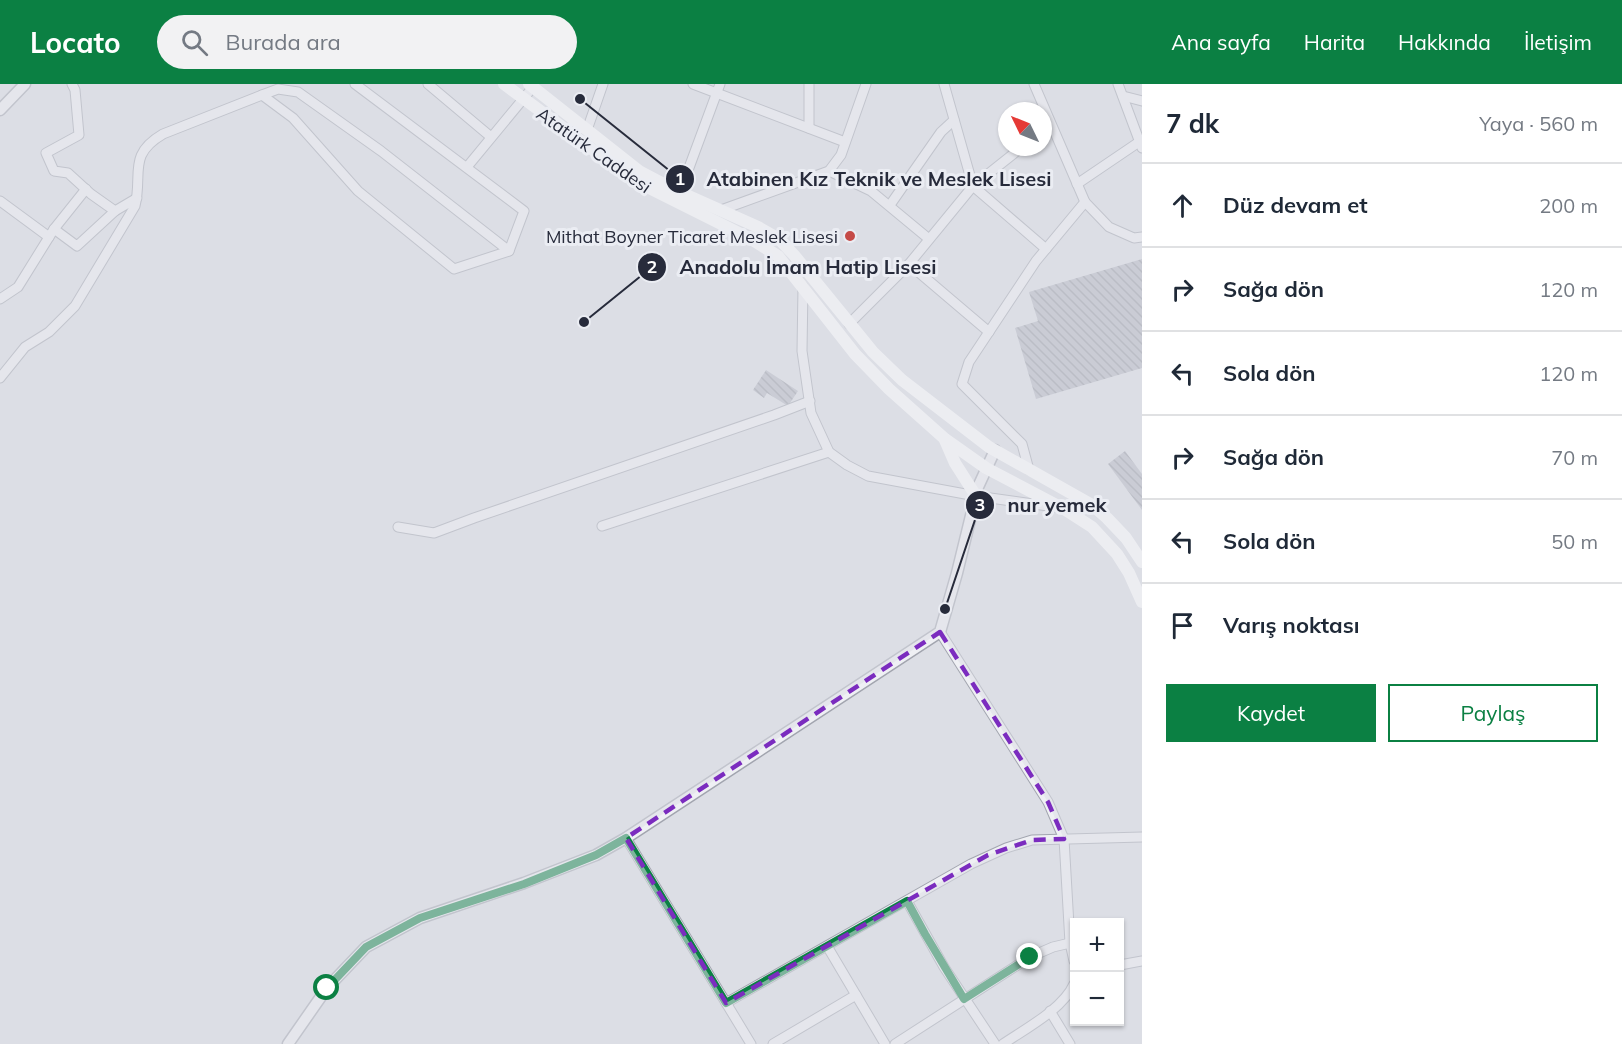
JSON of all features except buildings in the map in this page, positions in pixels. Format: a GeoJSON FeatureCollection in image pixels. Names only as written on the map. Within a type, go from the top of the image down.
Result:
{"type":"FeatureCollection","features":[{"type":"Feature","properties":{"kind":"main road","name":"Atatürk Caddesi"},"geometry":{"type":"LineString","coordinates":[[504,84],[642,186],[767,248],[789,268],[872,374],[945,439],[986,468],[1082,519],[1103,537],[1129,573],[1142,602]]}},
{"type":"Feature","properties":{"kind":"main road","name":"Atatürk Caddesi"},"geometry":{"type":"LineString","coordinates":[[531,86],[639,171],[770,233],[786,245],[873,352],[902,380],[957,424],[995,450],[1092,505],[1126,538],[1142,562]]}},
{"type":"Feature","properties":{"kind":"main road"},"geometry":{"type":"LineString","coordinates":[[945,439],[955,463],[976,496]]}},
{"type":"Feature","properties":{"kind":"street"},"geometry":{"type":"LineString","coordinates":[[0,110],[25,84]]}},
{"type":"Feature","properties":{"kind":"street"},"geometry":{"type":"LineString","coordinates":[[72,84],[75,90],[79,135],[46,153],[54,171],[68,173],[115,211]]}},
{"type":"Feature","properties":{"kind":"street"},"geometry":{"type":"LineString","coordinates":[[355,84],[524,211],[509,251]]}},
{"type":"Feature","properties":{"kind":"street"},"geometry":{"type":"LineString","coordinates":[[428,84],[491,137]]}},
{"type":"Feature","properties":{"kind":"street"},"geometry":{"type":"LineString","coordinates":[[587,130],[603,84]]}},
{"type":"Feature","properties":{"kind":"street"},"geometry":{"type":"LineString","coordinates":[[693,84],[719,88],[845,142]]}},
{"type":"Feature","properties":{"kind":"street"},"geometry":{"type":"LineString","coordinates":[[809,84],[809,128]]}},
{"type":"Feature","properties":{"kind":"street"},"geometry":{"type":"LineString","coordinates":[[721,210],[829,171],[841,155],[866,84]]}},
{"type":"Feature","properties":{"kind":"street"},"geometry":{"type":"LineString","coordinates":[[944,84],[973,186],[1046,249]]}},
{"type":"Feature","properties":{"kind":"street"},"geometry":{"type":"LineString","coordinates":[[1034,84],[1042,102]]}},
{"type":"Feature","properties":{"kind":"street"},"geometry":{"type":"LineString","coordinates":[[467,167],[524,100],[531,86]]}},
{"type":"Feature","properties":{"kind":"street"},"geometry":{"type":"LineString","coordinates":[[680,192],[719,88]]}},
{"type":"Feature","properties":{"kind":"street"},"geometry":{"type":"LineString","coordinates":[[1077,184],[1140,145],[1121,88]]}},
{"type":"Feature","properties":{"kind":"street"},"geometry":{"type":"LineString","coordinates":[[1121,88],[1142,101]]}},
{"type":"Feature","properties":{"kind":"street"},"geometry":{"type":"LineString","coordinates":[[0,378],[25,347],[49,332],[75,306],[128,220],[137,198],[137,169],[144,149],[163,134],[278,89],[298,92],[381,151],[509,251]]}},
{"type":"Feature","properties":{"kind":"street"},"geometry":{"type":"LineString","coordinates":[[262,95],[293,118],[358,190],[454,269],[509,251]]}},
{"type":"Feature","properties":{"kind":"street"},"geometry":{"type":"LineString","coordinates":[[890,205],[941,132],[954,120]]}},
{"type":"Feature","properties":{"kind":"street"},"geometry":{"type":"LineString","coordinates":[[1052,125],[1085,202],[1109,227],[1134,238],[1142,237]]}},
{"type":"Feature","properties":{"kind":"street"},"geometry":{"type":"LineString","coordinates":[[849,324],[909,264],[973,186],[1011,156]]}},
{"type":"Feature","properties":{"kind":"street"},"geometry":{"type":"LineString","coordinates":[[829,171],[871,191],[929,239]]}},
{"type":"Feature","properties":{"kind":"street"},"geometry":{"type":"LineString","coordinates":[[0,299],[18,287],[52,233],[86,189]]}},
{"type":"Feature","properties":{"kind":"street"},"geometry":{"type":"LineString","coordinates":[[0,201],[77,246],[115,211],[137,198]]}},
{"type":"Feature","properties":{"kind":"street"},"geometry":{"type":"LineString","coordinates":[[1029,470],[1022,444],[962,384],[969,362],[989,332],[1046,249],[1085,202]]}},
{"type":"Feature","properties":{"kind":"street"},"geometry":{"type":"LineString","coordinates":[[909,264],[989,332]]}},
{"type":"Feature","properties":{"kind":"street"},"geometry":{"type":"LineString","coordinates":[[803,287],[802,351],[811,413],[829,452],[868,476],[1064,509]]}},
{"type":"Feature","properties":{"kind":"street"},"geometry":{"type":"LineString","coordinates":[[399,527],[434,533],[774,416],[810,401]]}},
{"type":"Feature","properties":{"kind":"street"},"geometry":{"type":"LineString","coordinates":[[288,1044],[327,988],[366,947],[420,918],[524,884],[596,855],[626,838],[940,632],[976,496],[995,450]]}},
{"type":"Feature","properties":{"kind":"street"},"geometry":{"type":"LineString","coordinates":[[602,526],[829,452]]}},
{"type":"Feature","properties":{"kind":"street"},"geometry":{"type":"LineString","coordinates":[[895,1044],[1036,954],[1070,943],[1064,838],[1048,802],[940,632]]}},
{"type":"Feature","properties":{"kind":"street"},"geometry":{"type":"LineString","coordinates":[[726,1003],[971,864],[1006,848],[1032,840],[1142,837]]}},
{"type":"Feature","properties":{"kind":"street"},"geometry":{"type":"LineString","coordinates":[[626,838],[751,1044]]}},
{"type":"Feature","properties":{"kind":"street"},"geometry":{"type":"LineString","coordinates":[[907,901],[939,959],[995,1044]]}},
{"type":"Feature","properties":{"kind":"street"},"geometry":{"type":"LineString","coordinates":[[827,946],[885,1044]]}},
{"type":"Feature","properties":{"kind":"street"},"geometry":{"type":"LineString","coordinates":[[1124,964],[1142,961]]}},
{"type":"Feature","properties":{"kind":"street"},"geometry":{"type":"LineString","coordinates":[[1003,1044],[1050,1011],[1070,991]]}},
{"type":"Feature","properties":{"kind":"street"},"geometry":{"type":"LineString","coordinates":[[773,1044],[856,995]]}},
{"type":"Feature","properties":{"kind":"street"},"geometry":{"type":"LineString","coordinates":[[1050,1011],[1070,1044]]}},
{"type":"Feature","properties":{"kind":"highlighted area"},"geometry":{"type":"Polygon","coordinates":[[[940,632],[1048,802],[1064,839],[1032,840],[988,855],[726,1003],[626,838],[940,632]]]}},
{"type":"Feature","properties":{"kind":"place","name":"Atabinen Kız Teknik ve Meslek Lisesi"},"geometry":{"type":"Point","coordinates":[580,99]}},
{"type":"Feature","properties":{"kind":"place","name":"Mithat Boyner Ticaret Meslek Lisesi"},"geometry":{"type":"Point","coordinates":[850,236]}},
{"type":"Feature","properties":{"kind":"place","name":"Anadolu İmam Hatip Lisesi"},"geometry":{"type":"Point","coordinates":[584,322]}},
{"type":"Feature","properties":{"kind":"place","name":"nur yemek"},"geometry":{"type":"Point","coordinates":[945,609]}},
{"type":"Feature","properties":{"kind":"route"},"geometry":{"type":"LineString","coordinates":[[327,988],[366,947],[420,918],[524,884],[596,855],[626,838],[726,1003],[907,901],[964,999],[1030,957]]}}]}
